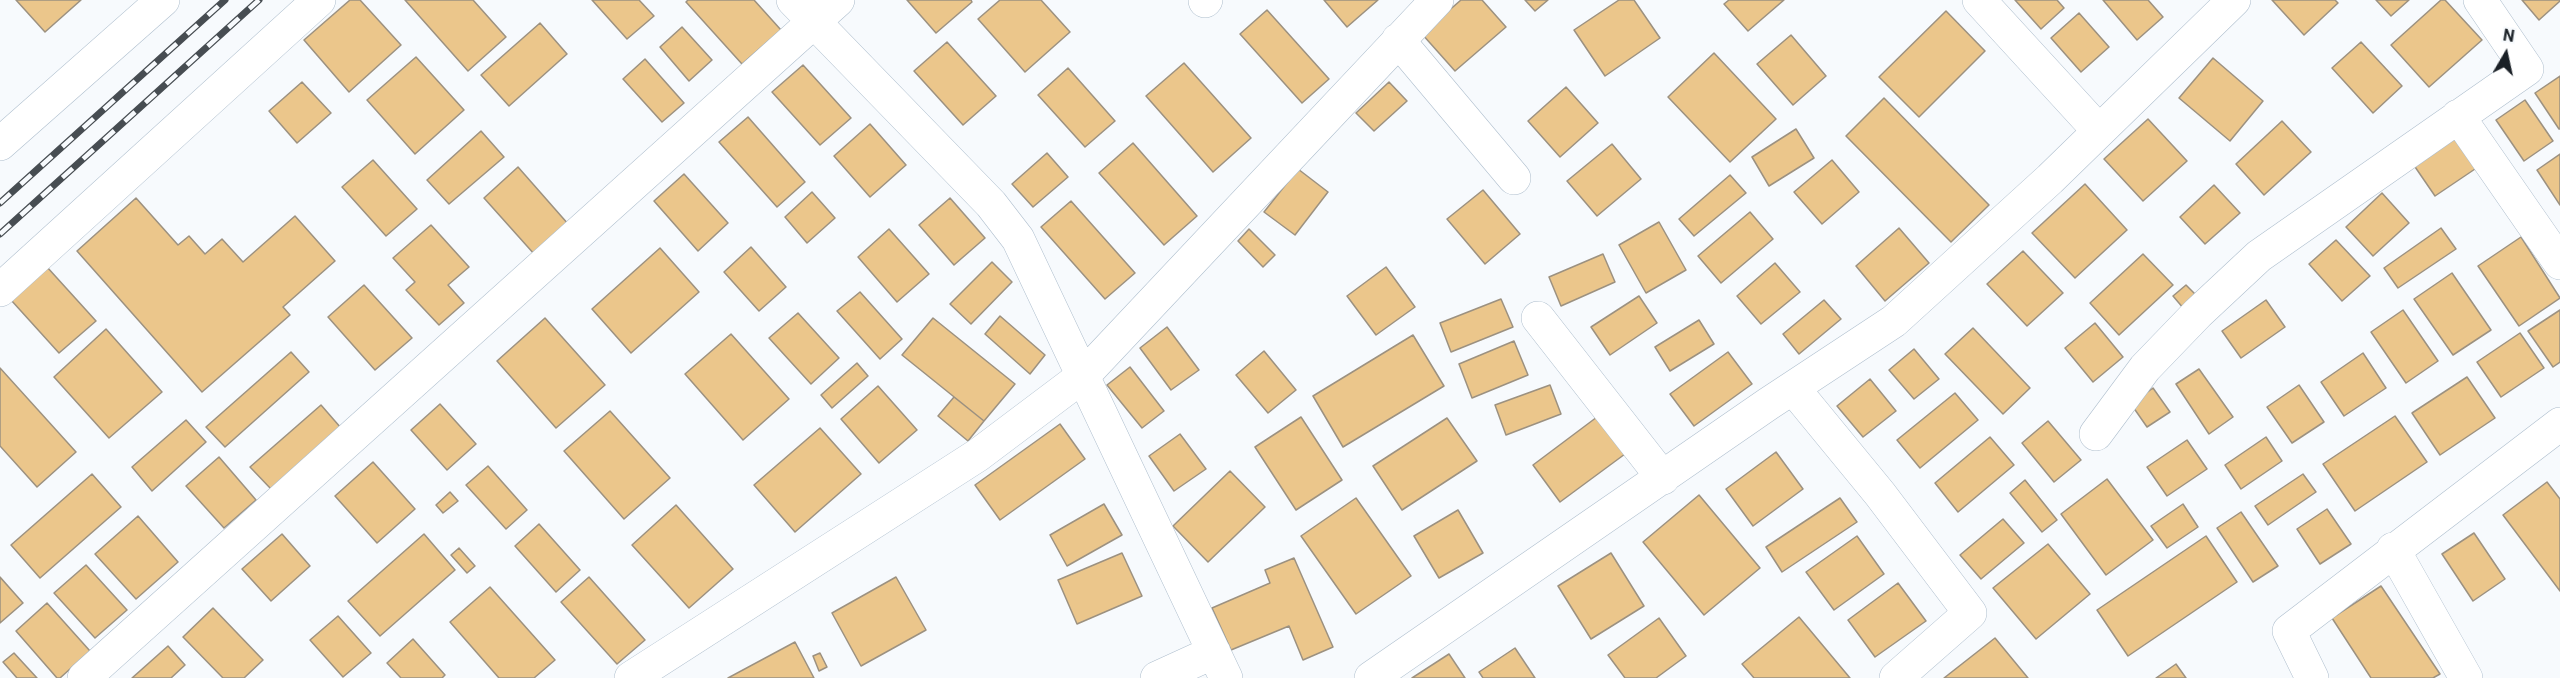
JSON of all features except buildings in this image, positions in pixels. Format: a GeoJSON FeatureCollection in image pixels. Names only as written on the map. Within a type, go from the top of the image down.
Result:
{"type":"FeatureCollection","features":[{"type":"Feature","properties":{"kind":"street"},"geometry":{"type":"LineString","coordinates":[[0,144],[163,0]]}},
{"type":"Feature","properties":{"kind":"street"},"geometry":{"type":"LineString","coordinates":[[0,290],[319,0]]}},
{"type":"Feature","properties":{"kind":"street"},"geometry":{"type":"LineString","coordinates":[[84,678],[803,11],[838,0]]}},
{"type":"Feature","properties":{"kind":"street"},"geometry":{"type":"LineString","coordinates":[[631,678],[978,455],[1083,376],[1437,0]]}},
{"type":"Feature","properties":{"kind":"street"},"geometry":{"type":"LineString","coordinates":[[1979,0],[2099,131]]}},
{"type":"Feature","properties":{"kind":"street"},"geometry":{"type":"LineString","coordinates":[[1371,678],[1894,321],[2099,131],[2234,0]]}},
{"type":"Feature","properties":{"kind":"street"},"geometry":{"type":"LineString","coordinates":[[2096,434],[2145,368],[2198,313],[2259,256],[2527,69],[2485,2]]}},
{"type":"Feature","properties":{"kind":"street"},"geometry":{"type":"LineString","coordinates":[[803,11],[991,204],[1018,239],[1220,665],[1157,678]]}},
{"type":"Feature","properties":{"kind":"street"},"geometry":{"type":"LineString","coordinates":[[1398,40],[1514,178]]}},
{"type":"Feature","properties":{"kind":"street"},"geometry":{"type":"LineString","coordinates":[[2458,116],[2560,263]]}},
{"type":"Feature","properties":{"kind":"street"},"geometry":{"type":"LineString","coordinates":[[1538,318],[1663,478]]}},
{"type":"Feature","properties":{"kind":"street"},"geometry":{"type":"LineString","coordinates":[[1793,388],[1880,494],[1970,613],[1896,678]]}},
{"type":"Feature","properties":{"kind":"street"},"geometry":{"type":"LineString","coordinates":[[2312,678],[2289,631],[2393,549],[2560,424]]}},
{"type":"Feature","properties":{"kind":"street"},"geometry":{"type":"LineString","coordinates":[[2393,549],[2466,678]]}},
{"type":"Feature","properties":{"kind":"railway"},"geometry":{"type":"LineString","coordinates":[[0,203],[225,0]]}},
{"type":"Feature","properties":{"kind":"railway"},"geometry":{"type":"LineString","coordinates":[[0,234],[259,0]]}}]}
